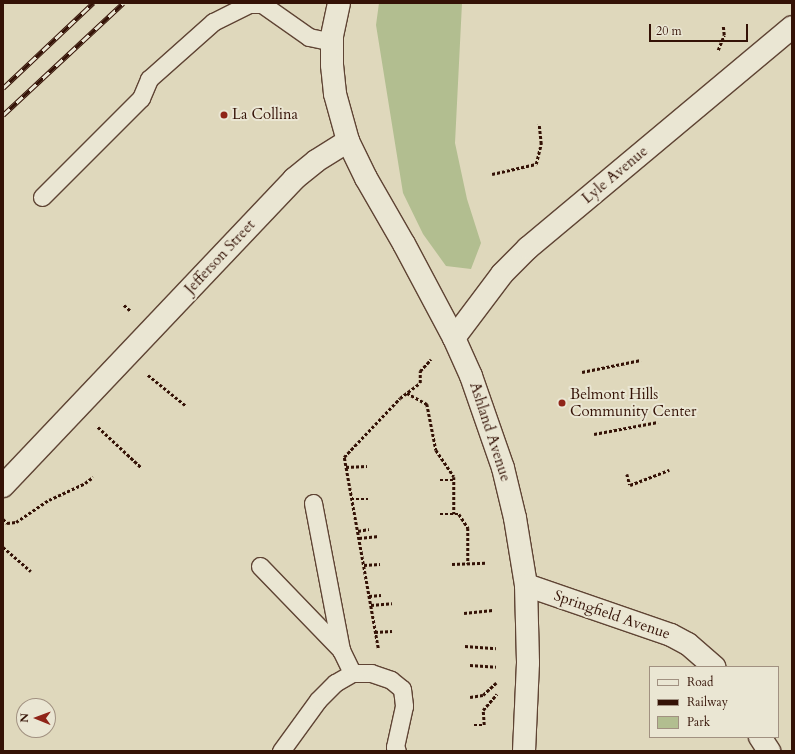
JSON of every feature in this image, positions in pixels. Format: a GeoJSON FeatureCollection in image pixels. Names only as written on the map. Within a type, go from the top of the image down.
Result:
{"type":"FeatureCollection","features":[{"type":"Feature","properties":{"kind":"street"},"geometry":{"type":"LineString","coordinates":[[339,3],[332,42],[332,65],[335,94],[348,142]]}},
{"type":"Feature","properties":{"kind":"street","name":"Lyle Avenue"},"geometry":{"type":"LineString","coordinates":[[454,338],[502,274],[528,248],[792,27]]}},
{"type":"Feature","properties":{"kind":"street","name":"Ashland Avenue"},"geometry":{"type":"LineString","coordinates":[[348,142],[366,178],[402,240],[454,338],[471,376],[503,468],[515,518],[526,585],[528,663],[524,751]]}},
{"type":"Feature","properties":{"kind":"street","name":"Jefferson Street"},"geometry":{"type":"LineString","coordinates":[[3,486],[294,179],[316,161],[348,142]]}},
{"type":"Feature","properties":{"kind":"street","name":"Springfield Avenue"},"geometry":{"type":"LineString","coordinates":[[526,585],[664,632],[688,644],[713,666]]}},
{"type":"Feature","properties":{"kind":"street"},"geometry":{"type":"LineString","coordinates":[[761,738],[769,751]]}},
{"type":"Feature","properties":{"kind":"lane"},"geometry":{"type":"LineString","coordinates":[[42,197],[141,98],[149,79],[213,22],[250,4],[262,3],[309,37],[332,42]]}},
{"type":"Feature","properties":{"kind":"lane"},"geometry":{"type":"LineString","coordinates":[[313,503],[341,650],[352,673]]}},
{"type":"Feature","properties":{"kind":"lane"},"geometry":{"type":"LineString","coordinates":[[260,566],[341,650]]}},
{"type":"Feature","properties":{"kind":"lane"},"geometry":{"type":"LineString","coordinates":[[281,751],[318,700],[334,683],[352,673],[371,673],[391,680],[402,689],[404,706],[395,747],[397,751]]}},
{"type":"Feature","properties":{"kind":"path"},"geometry":{"type":"LineString","coordinates":[[715,53],[719,48],[724,35],[723,26]]}},
{"type":"Feature","properties":{"kind":"path"},"geometry":{"type":"LineString","coordinates":[[492,174],[536,164],[541,144],[539,124]]}},
{"type":"Feature","properties":{"kind":"path"},"geometry":{"type":"LineString","coordinates":[[379,651],[344,457],[407,393],[420,384],[420,371],[432,358]]}},
{"type":"Feature","properties":{"kind":"path"},"geometry":{"type":"LineString","coordinates":[[582,372],[641,360]]}},
{"type":"Feature","properties":{"kind":"path"},"geometry":{"type":"LineString","coordinates":[[146,373],[185,405]]}},
{"type":"Feature","properties":{"kind":"path"},"geometry":{"type":"LineString","coordinates":[[407,393],[428,404],[436,450],[454,477],[454,514]]}},
{"type":"Feature","properties":{"kind":"path"},"geometry":{"type":"LineString","coordinates":[[594,434],[658,422]]}},
{"type":"Feature","properties":{"kind":"path"},"geometry":{"type":"LineString","coordinates":[[99,428],[142,468]]}},
{"type":"Feature","properties":{"kind":"path"},"geometry":{"type":"LineString","coordinates":[[346,467],[368,466]]}},
{"type":"Feature","properties":{"kind":"path"},"geometry":{"type":"LineString","coordinates":[[627,474],[630,484],[669,470]]}},
{"type":"Feature","properties":{"kind":"path"},"geometry":{"type":"LineString","coordinates":[[3,519],[7,523],[16,522],[49,500],[85,483],[93,477]]}},
{"type":"Feature","properties":{"kind":"path"},"geometry":{"type":"LineString","coordinates":[[440,480],[454,480]]}},
{"type":"Feature","properties":{"kind":"path"},"geometry":{"type":"LineString","coordinates":[[352,499],[368,498]]}},
{"type":"Feature","properties":{"kind":"path"},"geometry":{"type":"LineString","coordinates":[[440,514],[459,514],[468,528],[468,564]]}},
{"type":"Feature","properties":{"kind":"path"},"geometry":{"type":"LineString","coordinates":[[358,531],[369,529]]}},
{"type":"Feature","properties":{"kind":"path"},"geometry":{"type":"LineString","coordinates":[[358,538],[380,536]]}},
{"type":"Feature","properties":{"kind":"path"},"geometry":{"type":"LineString","coordinates":[[3,547],[31,571]]}},
{"type":"Feature","properties":{"kind":"path"},"geometry":{"type":"LineString","coordinates":[[452,564],[486,563]]}},
{"type":"Feature","properties":{"kind":"path"},"geometry":{"type":"LineString","coordinates":[[364,565],[380,564]]}},
{"type":"Feature","properties":{"kind":"path"},"geometry":{"type":"LineString","coordinates":[[369,596],[381,595]]}},
{"type":"Feature","properties":{"kind":"path"},"geometry":{"type":"LineString","coordinates":[[371,605],[392,604]]}},
{"type":"Feature","properties":{"kind":"path"},"geometry":{"type":"LineString","coordinates":[[464,613],[493,610]]}},
{"type":"Feature","properties":{"kind":"path"},"geometry":{"type":"LineString","coordinates":[[375,632],[392,631]]}},
{"type":"Feature","properties":{"kind":"path"},"geometry":{"type":"LineString","coordinates":[[464,646],[496,648]]}},
{"type":"Feature","properties":{"kind":"path"},"geometry":{"type":"LineString","coordinates":[[470,664],[496,667]]}},
{"type":"Feature","properties":{"kind":"path"},"geometry":{"type":"LineString","coordinates":[[470,697],[484,695],[496,683]]}},
{"type":"Feature","properties":{"kind":"path"},"geometry":{"type":"LineString","coordinates":[[474,725],[484,725],[483,710],[497,694]]}},
{"type":"Feature","properties":{"kind":"green space"},"geometry":{"type":"Polygon","coordinates":[[[379,3],[462,3],[455,143],[467,199],[481,243],[471,269],[446,266],[423,234],[403,193],[376,25],[379,3]]]}},
{"type":"Feature","properties":{"kind":"railway"},"geometry":{"type":"LineString","coordinates":[[3,88],[93,3]]}},
{"type":"Feature","properties":{"kind":"railway"},"geometry":{"type":"LineString","coordinates":[[3,115],[123,3]]}},
{"type":"Feature","properties":{"kind":"place","name":"La Collina"},"geometry":{"type":"Point","coordinates":[224,115]}},
{"type":"Feature","properties":{"kind":"place","name":"Belmont Hills Community Center"},"geometry":{"type":"Point","coordinates":[562,403]}}]}
